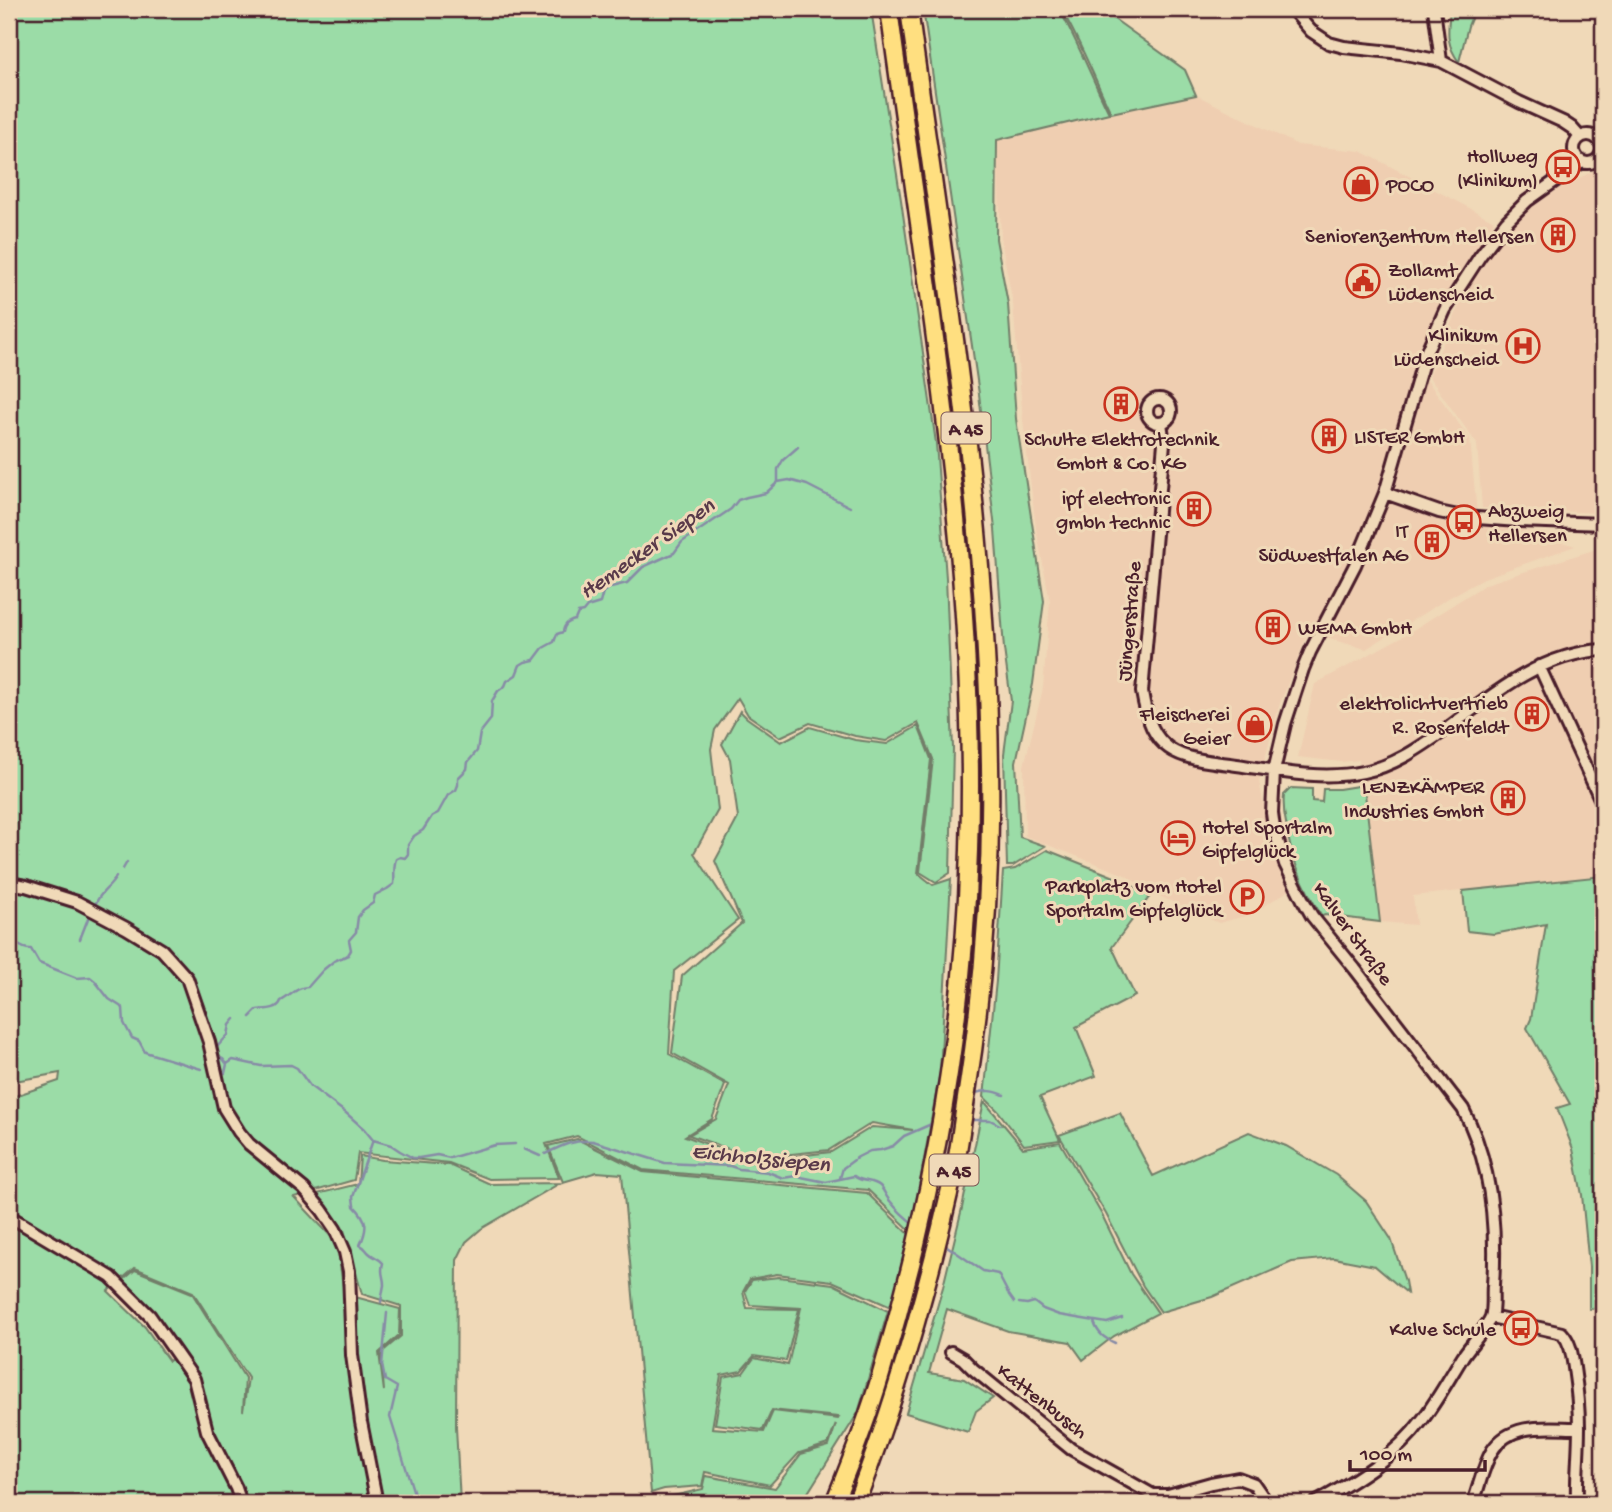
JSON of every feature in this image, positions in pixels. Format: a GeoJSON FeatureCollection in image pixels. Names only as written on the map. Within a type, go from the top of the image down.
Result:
{"type":"FeatureCollection","features":[{"type":"Feature","properties":{"kind":"highway","name":"A 45"},"geometry":{"type":"LineString","coordinates":[[834,1503],[880,1378],[905,1288],[935,1157],[956,1031],[965,943],[970,849],[967,675],[958,541],[933,326],[889,9]]}},
{"type":"Feature","properties":{"kind":"highway","name":"A 45"},"geometry":{"type":"LineString","coordinates":[[856,1503],[899,1382],[956,1164],[978,1017],[987,909],[990,766],[986,639],[975,506],[955,339],[909,9]]}},
{"type":"Feature","properties":{"kind":"street"},"geometry":{"type":"LineString","coordinates":[[1293,9],[1311,31],[1329,43],[1441,61],[1563,122],[1580,137]]}},
{"type":"Feature","properties":{"kind":"street"},"geometry":{"type":"LineString","coordinates":[[1434,9],[1441,61]]}},
{"type":"Feature","properties":{"kind":"street"},"geometry":{"type":"LineString","coordinates":[[1587,135],[1600,142],[1602,150],[1595,161],[1588,163],[1576,157],[1574,150],[1580,137],[1587,135]]}},
{"type":"Feature","properties":{"kind":"street","name":"Kalver Straße"},"geometry":{"type":"LineString","coordinates":[[1491,1317],[1494,1218],[1483,1160],[1473,1128],[1463,1108],[1312,916],[1303,900],[1285,864],[1274,828],[1274,771],[1285,724],[1303,669],[1355,565],[1385,493],[1425,355],[1445,310],[1506,222],[1527,201],[1582,162]]}},
{"type":"Feature","properties":{"kind":"street","name":"Jüngerstraße"},"geometry":{"type":"LineString","coordinates":[[1161,423],[1164,443],[1142,692],[1146,713],[1158,737],[1175,753],[1198,761],[1320,776],[1370,771],[1422,747],[1500,690],[1539,666],[1575,654],[1603,650]]}},
{"type":"Feature","properties":{"kind":"street"},"geometry":{"type":"LineString","coordinates":[[1385,493],[1439,512],[1463,517],[1603,524]]}},
{"type":"Feature","properties":{"kind":"street"},"geometry":{"type":"LineString","coordinates":[[1539,666],[1603,805]]}},
{"type":"Feature","properties":{"kind":"street"},"geometry":{"type":"LineString","coordinates":[[9,883],[77,902],[126,928],[162,950],[187,978],[209,1042],[224,1108],[249,1144],[304,1189],[334,1229],[345,1252],[349,1271],[352,1355],[361,1422],[377,1503]]}},
{"type":"Feature","properties":{"kind":"street"},"geometry":{"type":"LineString","coordinates":[[9,1216],[111,1277],[150,1316],[194,1379],[208,1431],[241,1503]]}},
{"type":"Feature","properties":{"kind":"street"},"geometry":{"type":"LineString","coordinates":[[1315,1503],[1384,1460],[1408,1436],[1491,1317],[1562,1333],[1567,1339],[1578,1397],[1577,1503]]}},
{"type":"Feature","properties":{"kind":"street","name":"Kattenbusch"},"geometry":{"type":"LineString","coordinates":[[951,1352],[1071,1449],[1139,1489],[1153,1495],[1168,1495],[1238,1478],[1254,1484],[1264,1503]]}},
{"type":"Feature","properties":{"kind":"street"},"geometry":{"type":"LineString","coordinates":[[1473,1503],[1491,1452],[1499,1442],[1513,1433],[1531,1427],[1579,1428]]}},
{"type":"Feature","properties":{"kind":"shaded area"},"geometry":{"type":"Polygon","coordinates":[[[1196,95],[1298,145],[1361,151],[1494,221],[1424,376],[1470,439],[1477,515],[1575,546],[1484,578],[1366,649],[1308,633],[1279,706],[1259,781],[1270,836],[1290,890],[1249,915],[1219,923],[1155,894],[1125,875],[1025,836],[1024,766],[1043,688],[1050,601],[1036,528],[1013,304],[1001,239],[997,140],[1196,95]]]}},
{"type":"Feature","properties":{"kind":"shaded area","name":"Klinikum Lüdenscheid"},"geometry":{"type":"Polygon","coordinates":[[[1603,166],[1603,513],[1482,508],[1477,444],[1429,377],[1478,267],[1533,205],[1603,166]]]}},
{"type":"Feature","properties":{"kind":"shaded area"},"geometry":{"type":"Polygon","coordinates":[[[1603,547],[1603,876],[1413,896],[1416,925],[1380,922],[1359,760],[1341,762],[1298,757],[1315,684],[1405,635],[1486,584],[1603,547]]]}},
{"type":"Feature","properties":{"kind":"green space"},"geometry":{"type":"Polygon","coordinates":[[[9,9],[871,9],[936,443],[946,578],[953,748],[950,873],[936,882],[920,872],[933,759],[918,723],[886,741],[855,736],[810,723],[780,737],[748,715],[738,698],[715,730],[711,749],[718,810],[694,853],[738,920],[674,971],[669,1054],[725,1085],[712,1119],[685,1136],[753,1161],[831,1152],[872,1127],[913,1130],[872,1123],[829,1150],[754,1158],[689,1135],[716,1119],[729,1085],[672,1053],[682,976],[742,923],[715,861],[738,818],[730,759],[722,744],[740,711],[781,742],[810,727],[855,740],[887,744],[918,726],[931,759],[918,873],[933,885],[951,879],[940,1072],[911,1231],[868,1190],[643,1170],[577,1136],[546,1144],[559,1178],[489,1179],[449,1163],[358,1153],[354,1180],[294,1197],[337,1243],[344,1294],[400,1309],[399,1335],[379,1353],[384,1391],[381,1353],[401,1336],[401,1306],[362,1294],[344,1230],[317,1194],[358,1184],[360,1156],[449,1165],[490,1184],[560,1183],[481,1229],[466,1242],[457,1260],[456,1427],[460,1503],[9,1503],[9,1098],[59,1081],[60,1073],[9,1082],[9,9]],[[135,1268],[108,1291],[145,1327],[169,1361],[173,1358],[149,1324],[113,1289],[135,1270],[192,1293],[245,1378],[243,1411],[248,1378],[193,1292],[135,1268]]]}},
{"type":"Feature","properties":{"kind":"green space"},"geometry":{"type":"Polygon","coordinates":[[[923,9],[1059,9],[1109,113],[997,140],[996,239],[1008,304],[1016,419],[1044,601],[1033,684],[1016,762],[1020,837],[1045,846],[1013,866],[1007,866],[1004,754],[1011,701],[1004,649],[995,529],[979,394],[923,9]]]}},
{"type":"Feature","properties":{"kind":"green space"},"geometry":{"type":"Polygon","coordinates":[[[1061,9],[1114,9],[1110,16],[1185,70],[1196,95],[1111,113],[1061,9]]]}},
{"type":"Feature","properties":{"kind":"green space"},"geometry":{"type":"Polygon","coordinates":[[[1450,9],[1475,9],[1459,62],[1449,43],[1450,9]]]}},
{"type":"Feature","properties":{"kind":"green space"},"geometry":{"type":"Polygon","coordinates":[[[1364,785],[1380,922],[1322,916],[1298,872],[1284,813],[1284,795],[1291,788],[1312,789],[1312,801],[1322,802],[1323,789],[1364,785]]]}},
{"type":"Feature","properties":{"kind":"green space"},"geometry":{"type":"Polygon","coordinates":[[[1047,850],[1122,880],[1150,896],[1112,947],[1135,996],[1076,1027],[1096,1076],[1040,1097],[1060,1140],[1024,1145],[984,1097],[996,981],[1003,871],[1015,869],[1047,850]]]}},
{"type":"Feature","properties":{"kind":"green space"},"geometry":{"type":"Polygon","coordinates":[[[1603,876],[1603,1308],[1589,1309],[1589,1267],[1582,1195],[1573,1149],[1557,1108],[1570,1104],[1527,1028],[1531,1019],[1546,924],[1494,934],[1467,931],[1463,891],[1603,876]]]}},
{"type":"Feature","properties":{"kind":"green space"},"geometry":{"type":"Polygon","coordinates":[[[984,1101],[1023,1148],[1060,1142],[1102,1215],[1131,1274],[1158,1313],[1114,1336],[1083,1360],[1070,1342],[1008,1331],[947,1309],[929,1373],[964,1379],[993,1398],[976,1411],[968,1432],[906,1413],[943,1287],[984,1101]]]}},
{"type":"Feature","properties":{"kind":"green space"},"geometry":{"type":"Polygon","coordinates":[[[1120,1113],[1153,1176],[1249,1132],[1286,1146],[1336,1175],[1366,1201],[1391,1239],[1407,1293],[1375,1266],[1334,1258],[1292,1262],[1212,1297],[1161,1312],[1143,1286],[1106,1214],[1059,1135],[1120,1113]]]}},
{"type":"Feature","properties":{"kind":"green space"},"geometry":{"type":"Polygon","coordinates":[[[577,1139],[643,1172],[867,1193],[909,1234],[891,1307],[832,1281],[777,1274],[750,1279],[743,1292],[747,1308],[799,1309],[786,1361],[754,1356],[741,1371],[721,1375],[712,1428],[764,1432],[773,1411],[839,1417],[772,1410],[763,1430],[715,1424],[723,1377],[743,1373],[754,1358],[788,1365],[801,1308],[750,1305],[745,1291],[752,1280],[779,1277],[833,1284],[888,1311],[858,1413],[803,1503],[658,1503],[665,1498],[703,1489],[706,1476],[775,1488],[801,1454],[829,1446],[836,1424],[828,1444],[799,1453],[770,1485],[705,1472],[702,1486],[664,1489],[651,1493],[622,1174],[597,1172],[563,1182],[548,1146],[577,1139]]]}},
{"type":"Feature","properties":{"kind":"waterway"},"geometry":{"type":"LineString","coordinates":[[778,481],[778,469],[783,460],[798,447]]}},
{"type":"Feature","properties":{"kind":"waterway","name":"Hemecker Siepen"},"geometry":{"type":"LineString","coordinates":[[250,1017],[257,1010],[274,1008],[297,990],[308,987],[334,961],[348,955],[351,950],[349,940],[356,932],[358,917],[373,903],[375,895],[394,884],[396,859],[405,858],[408,845],[414,836],[423,830],[432,816],[438,813],[448,795],[456,790],[458,778],[467,769],[468,762],[477,751],[480,733],[491,719],[492,701],[498,691],[516,675],[520,665],[534,660],[543,648],[554,642],[557,634],[563,632],[565,626],[575,620],[578,613],[600,603],[603,592],[627,583],[643,567],[674,553],[682,542],[731,509],[738,500],[766,493],[778,482],[789,480],[807,485],[850,507]]}},
{"type":"Feature","properties":{"kind":"waterway"},"geometry":{"type":"LineString","coordinates":[[123,869],[127,862]]}},
{"type":"Feature","properties":{"kind":"waterway"},"geometry":{"type":"LineString","coordinates":[[96,903],[116,877]]}},
{"type":"Feature","properties":{"kind":"waterway"},"geometry":{"type":"LineString","coordinates":[[80,939],[89,916]]}},
{"type":"Feature","properties":{"kind":"waterway","name":"Eichholzsiepen"},"geometry":{"type":"LineString","coordinates":[[9,940],[31,949],[39,963],[77,978],[90,977],[95,981],[109,999],[123,1008],[124,1023],[132,1038],[139,1041],[145,1052],[201,1069]]}},
{"type":"Feature","properties":{"kind":"waterway","name":"Hemecker Siepen"},"geometry":{"type":"LineString","coordinates":[[227,1064],[217,1056],[216,1048],[228,1035],[230,1025],[235,1019]]}},
{"type":"Feature","properties":{"kind":"waterway","name":"Eichholzsiepen"},"geometry":{"type":"LineString","coordinates":[[225,1073],[227,1064],[233,1060],[261,1066],[291,1065],[297,1068],[310,1086],[346,1113],[373,1140],[391,1145],[413,1158],[437,1155],[450,1158],[495,1145],[515,1144]]}},
{"type":"Feature","properties":{"kind":"waterway"},"geometry":{"type":"LineString","coordinates":[[973,1094],[989,1091],[1004,1095]]}},
{"type":"Feature","properties":{"kind":"waterway"},"geometry":{"type":"LineString","coordinates":[[969,1120],[990,1120],[1000,1125]]}},
{"type":"Feature","properties":{"kind":"waterway"},"geometry":{"type":"LineString","coordinates":[[840,1178],[843,1168],[858,1157],[870,1151],[893,1146],[904,1136],[936,1122]]}},
{"type":"Feature","properties":{"kind":"waterway"},"geometry":{"type":"LineString","coordinates":[[373,1140],[353,1197],[354,1206],[365,1224],[360,1245],[383,1263],[384,1285],[381,1302]]}},
{"type":"Feature","properties":{"kind":"waterway","name":"Eichholzsiepen"},"geometry":{"type":"LineString","coordinates":[[545,1154],[574,1142],[593,1141],[665,1163],[730,1166],[768,1172],[783,1178],[796,1176],[826,1182],[854,1176],[880,1186],[896,1208],[915,1225]]}},
{"type":"Feature","properties":{"kind":"waterway","name":"Eichholzsiepen"},"geometry":{"type":"LineString","coordinates":[[524,1149],[540,1156]]}},
{"type":"Feature","properties":{"kind":"waterway","name":"Eichholzsiepen"},"geometry":{"type":"LineString","coordinates":[[944,1244],[983,1271],[998,1274],[1014,1302]]}},
{"type":"Feature","properties":{"kind":"waterway","name":"Eichholzsiepen"},"geometry":{"type":"LineString","coordinates":[[1019,1303],[1034,1302],[1059,1315],[1107,1323],[1122,1318]]}},
{"type":"Feature","properties":{"kind":"waterway"},"geometry":{"type":"LineString","coordinates":[[387,1313],[382,1365],[385,1380],[397,1387],[390,1417],[417,1503]]}},
{"type":"Feature","properties":{"kind":"waterway"},"geometry":{"type":"LineString","coordinates":[[1094,1322],[1097,1330],[1115,1343]]}},
{"type":"Feature","properties":{"kind":"place","name":"Hollweg (Klinikum)"},"geometry":{"type":"Point","coordinates":[1563,167]}},
{"type":"Feature","properties":{"kind":"place","name":"POCO"},"geometry":{"type":"Point","coordinates":[1361,184]}},
{"type":"Feature","properties":{"kind":"place","name":"Seniorenzentrum Hellersen"},"geometry":{"type":"Point","coordinates":[1558,235]}},
{"type":"Feature","properties":{"kind":"place","name":"Zollamt Lüdenscheid"},"geometry":{"type":"Point","coordinates":[1363,281]}},
{"type":"Feature","properties":{"kind":"place","name":"Klinikum Lüdenscheid"},"geometry":{"type":"Point","coordinates":[1523,346]}},
{"type":"Feature","properties":{"kind":"place","name":"Schulte Elektrotechnik GmbH & Co. KG"},"geometry":{"type":"Point","coordinates":[1121,404]}},
{"type":"Feature","properties":{"kind":"place","name":"LISTER GmbH"},"geometry":{"type":"Point","coordinates":[1329,436]}},
{"type":"Feature","properties":{"kind":"place","name":"ipf electronic gmbh technic"},"geometry":{"type":"Point","coordinates":[1194,509]}},
{"type":"Feature","properties":{"kind":"place","name":"Abzweig Hellersen"},"geometry":{"type":"Point","coordinates":[1464,522]}},
{"type":"Feature","properties":{"kind":"place","name":"IT Südwestfalen AG"},"geometry":{"type":"Point","coordinates":[1432,542]}},
{"type":"Feature","properties":{"kind":"place","name":"WEMA GmbH"},"geometry":{"type":"Point","coordinates":[1273,627]}},
{"type":"Feature","properties":{"kind":"place","name":"elektrolichtvertrieb R. Rosenfeldt"},"geometry":{"type":"Point","coordinates":[1532,714]}},
{"type":"Feature","properties":{"kind":"place","name":"Fleischerei Geier"},"geometry":{"type":"Point","coordinates":[1255,725]}},
{"type":"Feature","properties":{"kind":"place","name":"LENZKÄMPER Industries GmbH"},"geometry":{"type":"Point","coordinates":[1508,798]}},
{"type":"Feature","properties":{"kind":"place","name":"Hotel Sportalm Gipfelglück"},"geometry":{"type":"Point","coordinates":[1178,838]}},
{"type":"Feature","properties":{"kind":"place","name":"Parkplatz vom Hotel Sportalm Gipfelglück"},"geometry":{"type":"Point","coordinates":[1247,897]}},
{"type":"Feature","properties":{"kind":"place","name":"Kalve Schule"},"geometry":{"type":"Point","coordinates":[1521,1328]}}]}
